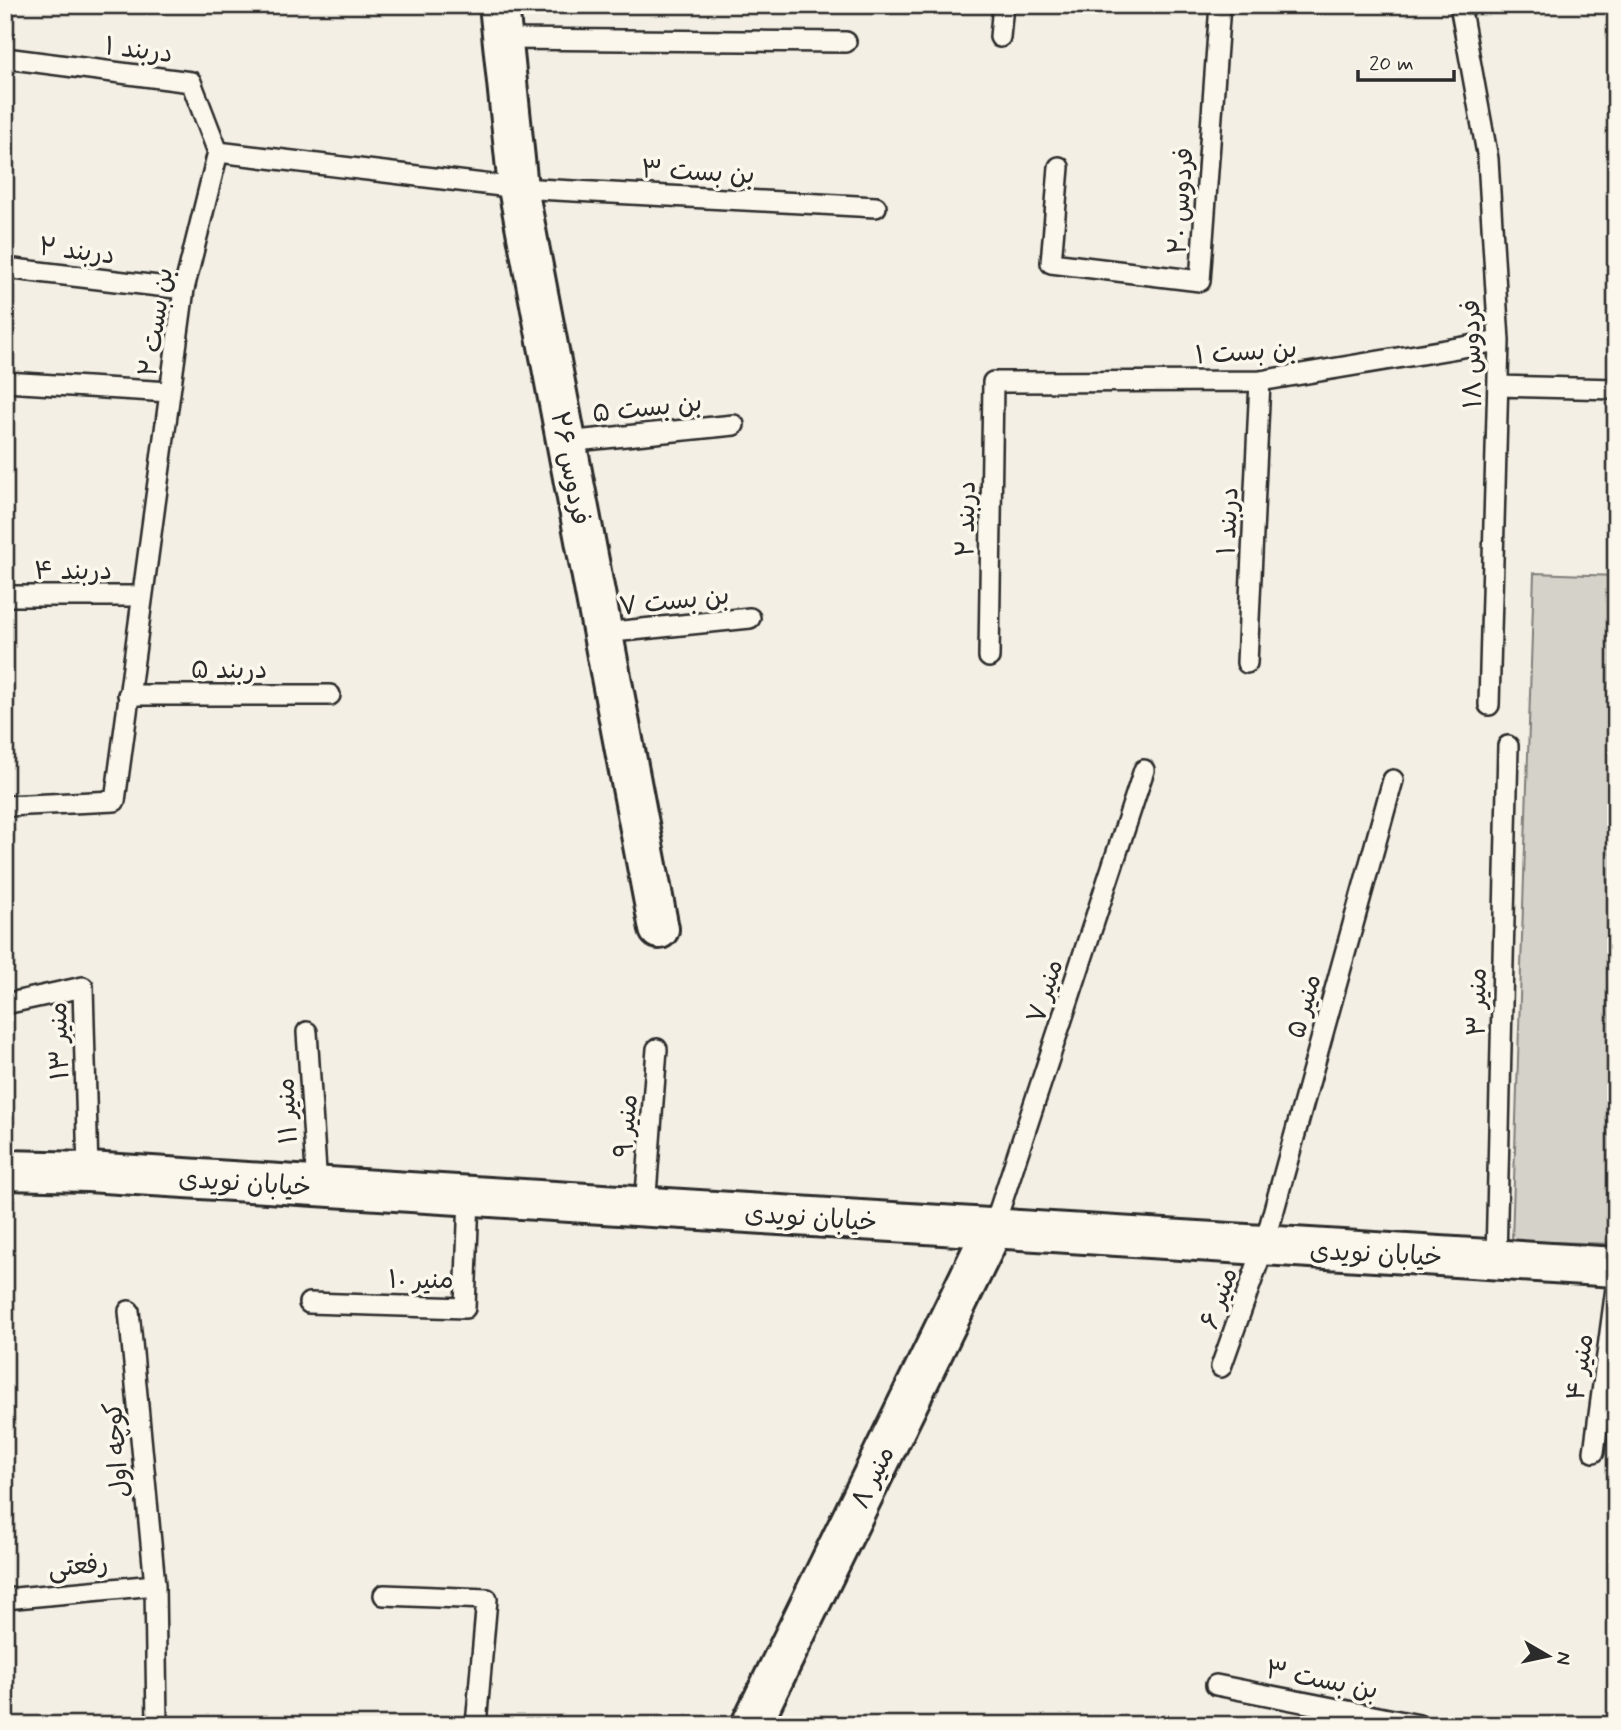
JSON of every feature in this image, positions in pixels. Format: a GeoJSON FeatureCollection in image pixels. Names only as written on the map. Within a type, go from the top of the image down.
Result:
{"type":"FeatureCollection","features":[{"type":"Feature","properties":{"kind":"street","name":"فردوس ۲۶"},"geometry":{"type":"LineString","coordinates":[[501,22],[518,188],[659,929]]}},
{"type":"Feature","properties":{"kind":"street","name":"خیابان نویدی"},"geometry":{"type":"LineString","coordinates":[[5,1170],[88,1172],[1616,1267]]}},
{"type":"Feature","properties":{"kind":"street","name":"منیر ۸"},"geometry":{"type":"LineString","coordinates":[[751,1725],[993,1229]]}},
{"type":"Feature","properties":{"kind":"lane"},"geometry":{"type":"LineString","coordinates":[[1000,37],[1003,5]]}},
{"type":"Feature","properties":{"kind":"lane","name":"فردوس ۲۰"},"geometry":{"type":"LineString","coordinates":[[1059,167],[1051,263],[1200,281],[1220,5]]}},
{"type":"Feature","properties":{"kind":"lane","name":"فردوس ۱۸"},"geometry":{"type":"LineString","coordinates":[[1460,5],[1489,159],[1499,341],[1489,705]]}},
{"type":"Feature","properties":{"kind":"lane"},"geometry":{"type":"LineString","coordinates":[[501,22],[846,42]]}},
{"type":"Feature","properties":{"kind":"lane","name":"دربند ۱"},"geometry":{"type":"LineString","coordinates":[[5,58],[191,82],[219,152]]}},
{"type":"Feature","properties":{"kind":"lane"},"geometry":{"type":"LineString","coordinates":[[219,152],[518,188]]}},
{"type":"Feature","properties":{"kind":"lane","name":"بن بست ۲"},"geometry":{"type":"LineString","coordinates":[[5,807],[115,801],[184,289],[219,152]]}},
{"type":"Feature","properties":{"kind":"lane","name":"بن بست ۳"},"geometry":{"type":"LineString","coordinates":[[518,188],[876,207]]}},
{"type":"Feature","properties":{"kind":"lane","name":"دربند ۲"},"geometry":{"type":"LineString","coordinates":[[5,268],[184,289]]}},
{"type":"Feature","properties":{"kind":"lane","name":"بن بست ۱"},"geometry":{"type":"LineString","coordinates":[[993,382],[1260,381],[1499,341]]}},
{"type":"Feature","properties":{"kind":"lane","name":"دربند ۱"},"geometry":{"type":"LineString","coordinates":[[1247,663],[1260,381]]}},
{"type":"Feature","properties":{"kind":"lane"},"geometry":{"type":"LineString","coordinates":[[5,382],[170,392]]}},
{"type":"Feature","properties":{"kind":"lane","name":"دربند ۲"},"geometry":{"type":"LineString","coordinates":[[989,657],[993,382]]}},
{"type":"Feature","properties":{"kind":"lane"},"geometry":{"type":"LineString","coordinates":[[1499,386],[1616,389]]}},
{"type":"Feature","properties":{"kind":"lane","name":"بن بست ۵"},"geometry":{"type":"LineString","coordinates":[[566,442],[734,425]]}},
{"type":"Feature","properties":{"kind":"lane","name":"دربند ۴"},"geometry":{"type":"LineString","coordinates":[[5,596],[141,596]]}},
{"type":"Feature","properties":{"kind":"lane","name":"بن بست ۷"},"geometry":{"type":"LineString","coordinates":[[603,634],[750,618]]}},
{"type":"Feature","properties":{"kind":"lane","name":"دربند ۵"},"geometry":{"type":"LineString","coordinates":[[128,695],[330,695]]}},
{"type":"Feature","properties":{"kind":"lane","name":"منیر ۳"},"geometry":{"type":"LineString","coordinates":[[1496,1260],[1508,746]]}},
{"type":"Feature","properties":{"kind":"lane","name":"منیر ۷"},"geometry":{"type":"LineString","coordinates":[[993,1229],[1144,770]]}},
{"type":"Feature","properties":{"kind":"lane","name":"منیر ۵"},"geometry":{"type":"LineString","coordinates":[[1264,1246],[1393,780]]}},
{"type":"Feature","properties":{"kind":"lane","name":"منیر ۱۳"},"geometry":{"type":"LineString","coordinates":[[5,1004],[83,987],[88,1172]]}},
{"type":"Feature","properties":{"kind":"lane","name":"منیر ۱۱"},"geometry":{"type":"LineString","coordinates":[[307,1032],[317,1187]]}},
{"type":"Feature","properties":{"kind":"lane","name":"منیر ۹"},"geometry":{"type":"LineString","coordinates":[[645,1207],[657,1049]]}},
{"type":"Feature","properties":{"kind":"lane","name":"منیر ۱۰"},"geometry":{"type":"LineString","coordinates":[[309,1303],[465,1308],[469,1196]]}},
{"type":"Feature","properties":{"kind":"lane","name":"منیر ۶"},"geometry":{"type":"LineString","coordinates":[[1221,1367],[1264,1246]]}},
{"type":"Feature","properties":{"kind":"lane","name":"منیر ۴"},"geometry":{"type":"LineString","coordinates":[[1594,1452],[1616,1288]]}},
{"type":"Feature","properties":{"kind":"lane","name":"کوچه اول"},"geometry":{"type":"LineString","coordinates":[[130,1311],[155,1584],[158,1725]]}},
{"type":"Feature","properties":{"kind":"lane","name":"رفعتی"},"geometry":{"type":"LineString","coordinates":[[5,1599],[155,1584]]}},
{"type":"Feature","properties":{"kind":"lane"},"geometry":{"type":"LineString","coordinates":[[384,1595],[487,1599],[476,1725]]}},
{"type":"Feature","properties":{"kind":"lane","name":"بن بست ۳"},"geometry":{"type":"LineString","coordinates":[[1216,1685],[1419,1725]]}},
{"type":"Feature","properties":{"kind":"shaded area"},"geometry":{"type":"Polygon","coordinates":[[[1534,573],[1616,576],[1616,1244],[1512,1241],[1534,573]]]}}]}
